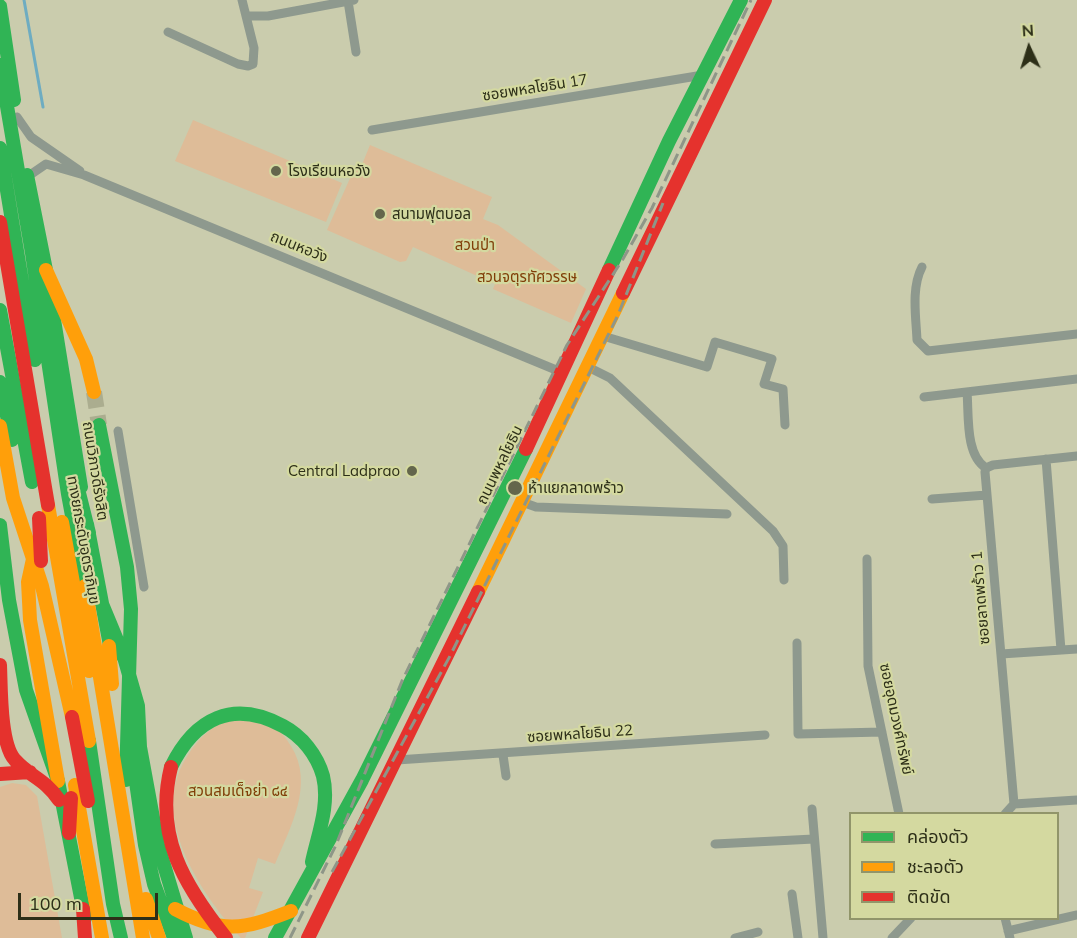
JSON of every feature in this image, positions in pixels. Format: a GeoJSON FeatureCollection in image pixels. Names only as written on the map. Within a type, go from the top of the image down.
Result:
{"type":"FeatureCollection","features":[{"type":"Feature","properties":{"kind":"main road","name":"ถนนพหลโยธิน"},"geometry":{"type":"LineString","coordinates":[[275,938],[362,780],[523,456],[690,101],[741,0]]}},
{"type":"Feature","properties":{"kind":"main road"},"geometry":{"type":"LineString","coordinates":[[312,933],[398,760],[765,0]]}},
{"type":"Feature","properties":{"kind":"main road","name":"ถนนวิภาวดีรังสิต"},"geometry":{"type":"LineString","coordinates":[[0,6],[16,117],[46,270],[89,533],[109,645],[122,690],[145,845],[154,884],[174,938]]}},
{"type":"Feature","properties":{"kind":"main road"},"geometry":{"type":"LineString","coordinates":[[727,30],[746,39]]}},
{"type":"Feature","properties":{"kind":"main road","name":"ถนนวิภาวดีรังสิต"},"geometry":{"type":"LineString","coordinates":[[0,65],[32,253],[45,354],[143,938]]}},
{"type":"Feature","properties":{"kind":"main road"},"geometry":{"type":"LineString","coordinates":[[690,101],[711,111]]}},
{"type":"Feature","properties":{"kind":"main road","name":"ทางยกระดับอุตราภิมุข"},"geometry":{"type":"LineString","coordinates":[[0,148],[134,938]]}},
{"type":"Feature","properties":{"kind":"main road","name":"ทางยกระดับอุตราภิมุข"},"geometry":{"type":"LineString","coordinates":[[0,222],[98,796],[113,904],[121,938]]}},
{"type":"Feature","properties":{"kind":"main road"},"geometry":{"type":"LineString","coordinates":[[46,270],[82,348],[94,392]]}},
{"type":"Feature","properties":{"kind":"main road"},"geometry":{"type":"LineString","coordinates":[[0,310],[113,938]]}},
{"type":"Feature","properties":{"kind":"main road"},"geometry":{"type":"LineString","coordinates":[[45,354],[89,533]]}},
{"type":"Feature","properties":{"kind":"main road"},"geometry":{"type":"LineString","coordinates":[[0,382],[35,543],[28,582],[30,620],[83,909],[86,938]]}},
{"type":"Feature","properties":{"kind":"main road"},"geometry":{"type":"LineString","coordinates":[[99,424],[126,567],[131,609],[126,783],[151,938]]}},
{"type":"Feature","properties":{"kind":"main road"},"geometry":{"type":"LineString","coordinates":[[0,426],[13,498],[42,586],[61,661],[81,766],[113,904]]}},
{"type":"Feature","properties":{"kind":"main road"},"geometry":{"type":"LineString","coordinates":[[39,518],[39,548],[73,770],[102,938]]}},
{"type":"Feature","properties":{"kind":"main road"},"geometry":{"type":"LineString","coordinates":[[0,539],[26,690],[58,781]]}},
{"type":"Feature","properties":{"kind":"main road"},"geometry":{"type":"LineString","coordinates":[[102,604],[124,657],[138,706],[140,747]]}},
{"type":"Feature","properties":{"kind":"main road"},"geometry":{"type":"LineString","coordinates":[[109,645],[113,703],[146,904],[159,938]]}},
{"type":"Feature","properties":{"kind":"main road"},"geometry":{"type":"LineString","coordinates":[[0,665],[3,718],[9,752],[15,761],[48,784],[63,807]]}},
{"type":"Feature","properties":{"kind":"main road"},"geometry":{"type":"LineString","coordinates":[[122,690],[140,747],[158,845],[175,909],[186,938]]}},
{"type":"Feature","properties":{"kind":"main road"},"geometry":{"type":"LineString","coordinates":[[226,938],[197,900],[175,854],[165,818],[168,776],[182,745],[192,733],[210,719],[243,712],[272,719],[312,751],[324,782],[326,810],[308,881]]}},
{"type":"Feature","properties":{"kind":"main road"},"geometry":{"type":"LineString","coordinates":[[0,735],[3,718]]}},
{"type":"Feature","properties":{"kind":"main road"},"geometry":{"type":"LineString","coordinates":[[69,833],[73,770]]}},
{"type":"Feature","properties":{"kind":"main road"},"geometry":{"type":"LineString","coordinates":[[0,774],[30,772]]}},
{"type":"Feature","properties":{"kind":"main road"},"geometry":{"type":"LineString","coordinates":[[175,909],[206,928],[230,932],[291,910]]}},
{"type":"Feature","properties":{"kind":"street"},"geometry":{"type":"LineString","coordinates":[[168,32],[248,66],[253,64],[248,16],[242,0]]}},
{"type":"Feature","properties":{"kind":"street"},"geometry":{"type":"LineString","coordinates":[[248,16],[268,16],[351,0],[356,52]]}},
{"type":"Feature","properties":{"kind":"street","name":"ซอยพหลโยธิน 17"},"geometry":{"type":"LineString","coordinates":[[372,130],[703,75]]}},
{"type":"Feature","properties":{"kind":"street"},"geometry":{"type":"LineString","coordinates":[[16,117],[22,129],[39,144],[52,150],[84,175]]}},
{"type":"Feature","properties":{"kind":"street","name":"ถนนหอวัง"},"geometry":{"type":"LineString","coordinates":[[27,177],[46,164],[84,175],[561,372]]}},
{"type":"Feature","properties":{"kind":"street"},"geometry":{"type":"LineString","coordinates":[[922,267],[917,276],[916,289],[917,340],[928,351],[1077,334]]}},
{"type":"Feature","properties":{"kind":"street"},"geometry":{"type":"LineString","coordinates":[[603,336],[707,367],[715,342],[772,359],[764,384],[783,389],[786,425]]}},
{"type":"Feature","properties":{"kind":"street"},"geometry":{"type":"LineString","coordinates":[[588,367],[610,378],[773,531],[783,546],[784,580]]}},
{"type":"Feature","properties":{"kind":"street"},"geometry":{"type":"LineString","coordinates":[[924,397],[1077,380]]}},
{"type":"Feature","properties":{"kind":"street"},"geometry":{"type":"LineString","coordinates":[[967,393],[975,458],[986,468],[993,465],[1077,456]]}},
{"type":"Feature","properties":{"kind":"street"},"geometry":{"type":"LineString","coordinates":[[118,431],[144,587]]}},
{"type":"Feature","properties":{"kind":"street"},"geometry":{"type":"LineString","coordinates":[[1046,459],[1061,650]]}},
{"type":"Feature","properties":{"kind":"street","name":"ซอยลาดพร้าว 1"},"geometry":{"type":"LineString","coordinates":[[986,468],[1014,804]]}},
{"type":"Feature","properties":{"kind":"street"},"geometry":{"type":"LineString","coordinates":[[932,499],[987,495]]}},
{"type":"Feature","properties":{"kind":"street"},"geometry":{"type":"LineString","coordinates":[[522,502],[536,507],[727,514]]}},
{"type":"Feature","properties":{"kind":"street","name":"ซอยอุดมวงศ์ทรัพย์"},"geometry":{"type":"LineString","coordinates":[[867,559],[868,666],[899,812]]}},
{"type":"Feature","properties":{"kind":"street"},"geometry":{"type":"LineString","coordinates":[[797,643],[798,734],[882,732]]}},
{"type":"Feature","properties":{"kind":"street"},"geometry":{"type":"LineString","coordinates":[[1001,654],[1077,649]]}},
{"type":"Feature","properties":{"kind":"street","name":"ซอยพหลโยธิน 22"},"geometry":{"type":"LineString","coordinates":[[398,760],[503,755],[765,735]]}},
{"type":"Feature","properties":{"kind":"street"},"geometry":{"type":"LineString","coordinates":[[503,755],[506,776]]}},
{"type":"Feature","properties":{"kind":"street"},"geometry":{"type":"LineString","coordinates":[[1006,812],[1014,804],[1077,800]]}},
{"type":"Feature","properties":{"kind":"street"},"geometry":{"type":"LineString","coordinates":[[812,809],[823,938]]}},
{"type":"Feature","properties":{"kind":"street"},"geometry":{"type":"LineString","coordinates":[[715,844],[814,839]]}},
{"type":"Feature","properties":{"kind":"street"},"geometry":{"type":"LineString","coordinates":[[792,894],[798,938]]}},
{"type":"Feature","properties":{"kind":"street"},"geometry":{"type":"LineString","coordinates":[[1009,934],[1077,915]]}},
{"type":"Feature","properties":{"kind":"street"},"geometry":{"type":"LineString","coordinates":[[892,938],[909,920]]}},
{"type":"Feature","properties":{"kind":"street"},"geometry":{"type":"LineString","coordinates":[[735,938],[758,933]]}},
{"type":"Feature","properties":{"kind":"green space"},"geometry":{"type":"Polygon","coordinates":[[[193,120],[342,183],[326,222],[175,161],[193,120]]]}},
{"type":"Feature","properties":{"kind":"green space"},"geometry":{"type":"Polygon","coordinates":[[[370,145],[492,197],[483,219],[498,225],[586,289],[571,323],[493,289],[495,284],[413,247],[406,261],[400,262],[327,230],[355,167],[361,167],[370,145]]]}},
{"type":"Feature","properties":{"kind":"green space","name":"สวนสมเด็จย่า ๘๔"},"geometry":{"type":"Polygon","coordinates":[[[241,718],[272,725],[278,730],[291,746],[301,775],[298,806],[275,864],[258,858],[249,888],[263,892],[245,938],[241,938],[225,919],[195,875],[183,850],[176,825],[174,800],[178,776],[195,745],[218,725],[241,718]]]}},
{"type":"Feature","properties":{"kind":"green space"},"geometry":{"type":"Polygon","coordinates":[[[12,783],[26,785],[37,796],[62,938],[0,938],[0,787],[12,783]]]}},
{"type":"Feature","properties":{"kind":"waterway"},"geometry":{"type":"LineString","coordinates":[[24,0],[43,107]]}},
{"type":"Feature","properties":{"kind":"tunnel"},"geometry":{"type":"LineString","coordinates":[[94,392],[99,425]]}},
{"type":"Feature","properties":{"kind":"railway"},"geometry":{"type":"LineString","coordinates":[[290,938],[336,845],[402,681],[567,345],[623,259],[652,208],[751,0]]}},
{"type":"Feature","properties":{"kind":"railway"},"geometry":{"type":"LineString","coordinates":[[332,872],[450,656],[618,315],[663,203]]}},
{"type":"Feature","properties":{"kind":"traffic: fast"},"geometry":{"type":"LineString","coordinates":[[609,270],[669,141],[741,0]]}},
{"type":"Feature","properties":{"kind":"traffic: fast"},"geometry":{"type":"LineString","coordinates":[[0,6],[14,100]]}},
{"type":"Feature","properties":{"kind":"traffic: fast"},"geometry":{"type":"LineString","coordinates":[[0,65],[32,253],[68,494],[85,586]]}},
{"type":"Feature","properties":{"kind":"traffic: fast"},"geometry":{"type":"LineString","coordinates":[[0,148],[35,360]]}},
{"type":"Feature","properties":{"kind":"traffic: fast"},"geometry":{"type":"LineString","coordinates":[[27,175],[46,270],[81,487]]}},
{"type":"Feature","properties":{"kind":"traffic: fast"},"geometry":{"type":"LineString","coordinates":[[0,310],[32,482]]}},
{"type":"Feature","properties":{"kind":"traffic: fast"},"geometry":{"type":"LineString","coordinates":[[0,382],[12,440]]}},
{"type":"Feature","properties":{"kind":"traffic: fast"},"geometry":{"type":"LineString","coordinates":[[99,425],[127,567],[131,609],[126,780]]}},
{"type":"Feature","properties":{"kind":"traffic: fast"},"geometry":{"type":"LineString","coordinates":[[275,938],[362,780],[526,449]]}},
{"type":"Feature","properties":{"kind":"traffic: fast"},"geometry":{"type":"LineString","coordinates":[[75,477],[89,533]]}},
{"type":"Feature","properties":{"kind":"traffic: fast"},"geometry":{"type":"LineString","coordinates":[[87,524],[112,656]]}},
{"type":"Feature","properties":{"kind":"traffic: fast"},"geometry":{"type":"LineString","coordinates":[[0,525],[9,600],[26,690],[58,781],[85,918]]}},
{"type":"Feature","properties":{"kind":"traffic: fast"},"geometry":{"type":"LineString","coordinates":[[102,604],[124,657],[138,706],[140,747],[158,845],[186,938]]}},
{"type":"Feature","properties":{"kind":"traffic: fast"},"geometry":{"type":"LineString","coordinates":[[171,767],[192,736],[204,725],[217,718],[232,714],[248,714],[265,718],[290,730],[308,747],[317,761],[325,787],[324,809],[312,862]]}},
{"type":"Feature","properties":{"kind":"traffic: fast"},"geometry":{"type":"LineString","coordinates":[[89,741],[113,904],[121,938]]}},
{"type":"Feature","properties":{"kind":"traffic: fast"},"geometry":{"type":"LineString","coordinates":[[132,754],[145,845],[154,884],[174,938]]}},
{"type":"Feature","properties":{"kind":"traffic: slow"},"geometry":{"type":"LineString","coordinates":[[46,270],[86,359],[94,392]]}},
{"type":"Feature","properties":{"kind":"traffic: slow"},"geometry":{"type":"LineString","coordinates":[[478,592],[623,293]]}},
{"type":"Feature","properties":{"kind":"traffic: slow"},"geometry":{"type":"LineString","coordinates":[[0,426],[13,498],[42,586],[72,717]]}},
{"type":"Feature","properties":{"kind":"traffic: slow"},"geometry":{"type":"LineString","coordinates":[[48,505],[89,741]]}},
{"type":"Feature","properties":{"kind":"traffic: slow"},"geometry":{"type":"LineString","coordinates":[[62,522],[89,671]]}},
{"type":"Feature","properties":{"kind":"traffic: slow"},"geometry":{"type":"LineString","coordinates":[[33,559],[28,582],[30,620],[58,781]]}},
{"type":"Feature","properties":{"kind":"traffic: slow"},"geometry":{"type":"LineString","coordinates":[[85,586],[143,938]]}},
{"type":"Feature","properties":{"kind":"traffic: slow"},"geometry":{"type":"LineString","coordinates":[[109,646],[112,684]]}},
{"type":"Feature","properties":{"kind":"traffic: slow"},"geometry":{"type":"LineString","coordinates":[[75,785],[102,938]]}},
{"type":"Feature","properties":{"kind":"traffic: slow"},"geometry":{"type":"LineString","coordinates":[[146,899],[159,938]]}},
{"type":"Feature","properties":{"kind":"traffic: slow"},"geometry":{"type":"LineString","coordinates":[[175,909],[206,923],[220,926],[246,925],[291,911]]}},
{"type":"Feature","properties":{"kind":"traffic: jam"},"geometry":{"type":"LineString","coordinates":[[623,293],[765,0]]}},
{"type":"Feature","properties":{"kind":"traffic: jam"},"geometry":{"type":"LineString","coordinates":[[0,222],[48,505]]}},
{"type":"Feature","properties":{"kind":"traffic: jam"},"geometry":{"type":"LineString","coordinates":[[526,449],[609,270]]}},
{"type":"Feature","properties":{"kind":"traffic: jam"},"geometry":{"type":"LineString","coordinates":[[39,518],[41,561]]}},
{"type":"Feature","properties":{"kind":"traffic: jam"},"geometry":{"type":"LineString","coordinates":[[308,938],[478,592]]}},
{"type":"Feature","properties":{"kind":"traffic: jam"},"geometry":{"type":"LineString","coordinates":[[0,665],[2,715],[10,752],[21,766],[48,787],[59,800]]}},
{"type":"Feature","properties":{"kind":"traffic: jam"},"geometry":{"type":"LineString","coordinates":[[72,717],[88,801]]}},
{"type":"Feature","properties":{"kind":"traffic: jam"},"geometry":{"type":"LineString","coordinates":[[171,767],[167,792],[167,815],[176,858],[197,899],[226,938]]}},
{"type":"Feature","properties":{"kind":"traffic: jam"},"geometry":{"type":"LineString","coordinates":[[0,774],[30,772]]}},
{"type":"Feature","properties":{"kind":"traffic: jam"},"geometry":{"type":"LineString","coordinates":[[69,833],[71,798]]}},
{"type":"Feature","properties":{"kind":"traffic: jam"},"geometry":{"type":"LineString","coordinates":[[83,909],[85,938]]}},
{"type":"Feature","properties":{"kind":"place","name":"โรงเรียนหอวัง"},"geometry":{"type":"Point","coordinates":[276,171]}},
{"type":"Feature","properties":{"kind":"place","name":"สนามฟุตบอล"},"geometry":{"type":"Point","coordinates":[380,214]}},
{"type":"Feature","properties":{"kind":"place","name":"Central Ladprao"},"geometry":{"type":"Point","coordinates":[412,471]}},
{"type":"Feature","properties":{"kind":"place","name":"ห้าแยกลาดพร้าว"},"geometry":{"type":"Point","coordinates":[515,488]}},
{"type":"Feature","properties":{"kind":"park label","name":"สวนป่า"},"geometry":{"type":"Point","coordinates":[475,245]}},
{"type":"Feature","properties":{"kind":"park label","name":"สวนจตุรทัศวรรษ"},"geometry":{"type":"Point","coordinates":[527,277]}}]}
